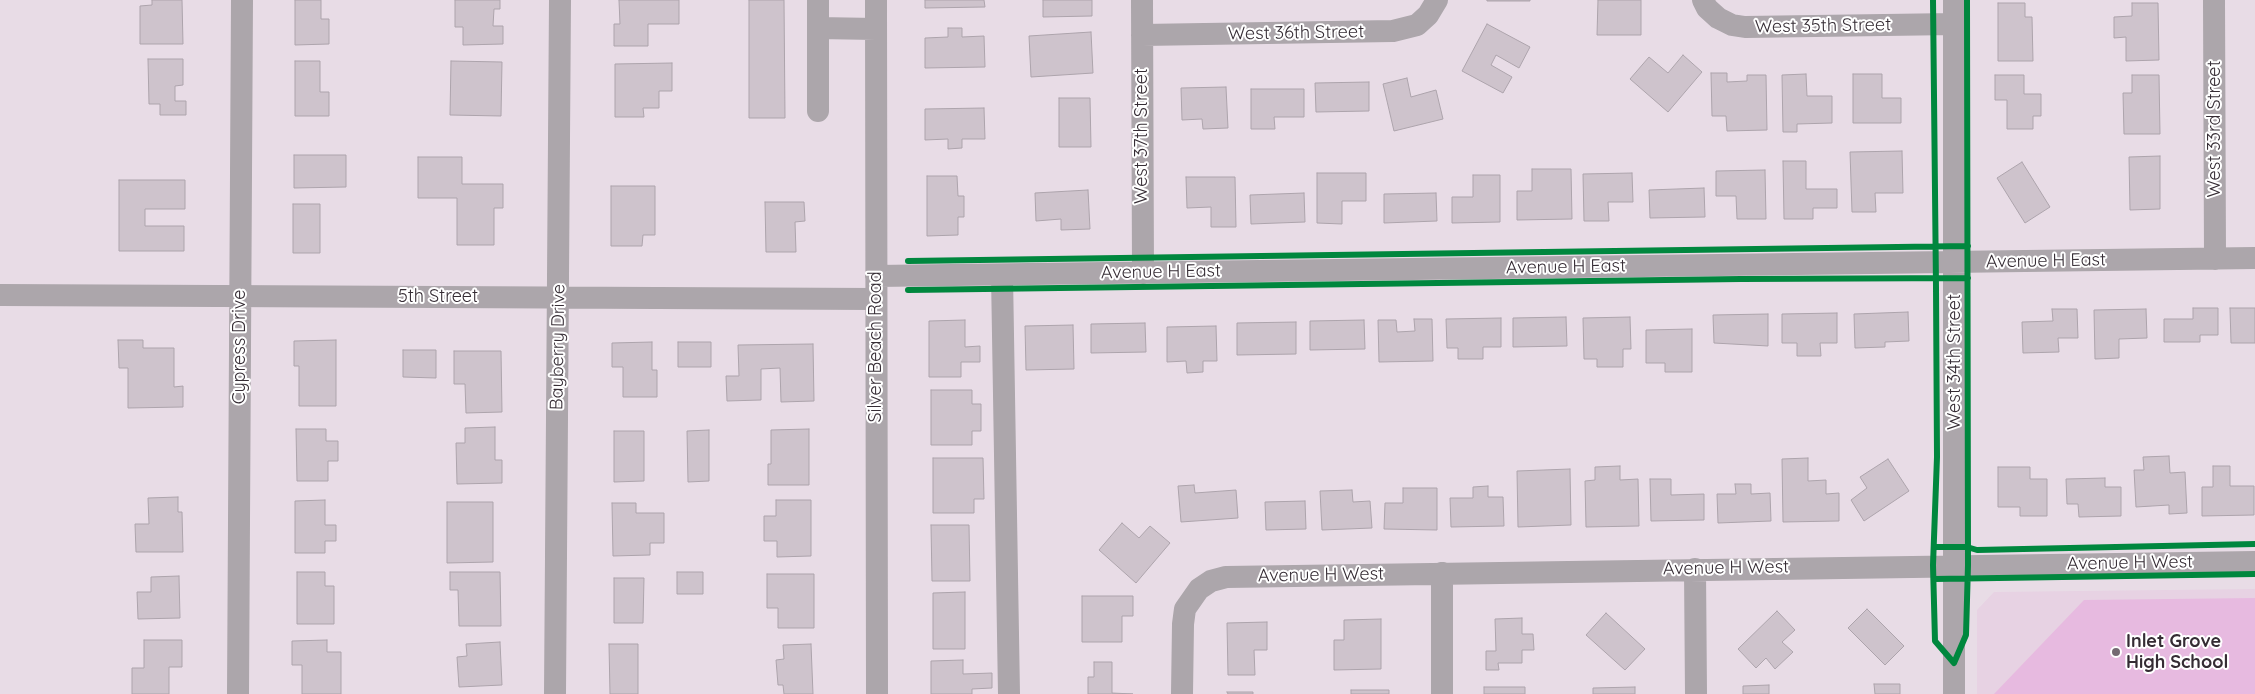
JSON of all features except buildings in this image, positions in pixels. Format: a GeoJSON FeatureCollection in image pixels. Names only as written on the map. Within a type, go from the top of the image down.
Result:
{"type":"FeatureCollection","features":[{"type":"Feature","properties":{"kind":"street","name":"Cypress Drive"},"geometry":{"type":"LineString","coordinates":[[238,694],[242,0]]}},
{"type":"Feature","properties":{"kind":"street","name":"Bayberry Drive"},"geometry":{"type":"LineString","coordinates":[[555,694],[560,0]]}},
{"type":"Feature","properties":{"kind":"street"},"geometry":{"type":"LineString","coordinates":[[818,0],[818,111]]}},
{"type":"Feature","properties":{"kind":"street","name":"Silver Beach Road"},"geometry":{"type":"LineString","coordinates":[[876,0],[877,694]]}},
{"type":"Feature","properties":{"kind":"street","name":"West 37th Street"},"geometry":{"type":"LineString","coordinates":[[1142,0],[1143,273]]}},
{"type":"Feature","properties":{"kind":"street","name":"West 36th Street"},"geometry":{"type":"LineString","coordinates":[[1142,35],[1393,31],[1417,25],[1428,15],[1437,0]]}},
{"type":"Feature","properties":{"kind":"street","name":"West 35th Street"},"geometry":{"type":"LineString","coordinates":[[1703,0],[1707,8],[1718,18],[1732,25],[1745,27],[1954,24]]}},
{"type":"Feature","properties":{"kind":"street","name":"West 34th Street"},"geometry":{"type":"LineString","coordinates":[[1954,0],[1954,694]]}},
{"type":"Feature","properties":{"kind":"street","name":"West 33rd Street"},"geometry":{"type":"LineString","coordinates":[[2214,0],[2215,259]]}},
{"type":"Feature","properties":{"kind":"street"},"geometry":{"type":"LineString","coordinates":[[818,28],[876,29]]}},
{"type":"Feature","properties":{"kind":"street","name":"Avenue H East"},"geometry":{"type":"LineString","coordinates":[[876,276],[2255,258]]}},
{"type":"Feature","properties":{"kind":"street"},"geometry":{"type":"LineString","coordinates":[[1002,274],[1009,694]]}},
{"type":"Feature","properties":{"kind":"street","name":"5th Street"},"geometry":{"type":"LineString","coordinates":[[0,295],[876,299]]}},
{"type":"Feature","properties":{"kind":"street","name":"Avenue H West"},"geometry":{"type":"LineString","coordinates":[[1182,694],[1183,624],[1186,609],[1199,589],[1212,581],[1226,577],[2255,562]]}},
{"type":"Feature","properties":{"kind":"street"},"geometry":{"type":"LineString","coordinates":[[1696,569],[1696,694]]}},
{"type":"Feature","properties":{"kind":"street"},"geometry":{"type":"LineString","coordinates":[[1442,573],[1442,694]]}},
{"type":"Feature","properties":{"kind":"shaded area","name":"Inlet Grove High School"},"geometry":{"type":"Polygon","coordinates":[[[2255,589],[2255,694],[1977,694],[1977,610],[1994,592],[2255,589]]]}},
{"type":"Feature","properties":{"kind":"shaded area","name":"Inlet Grove High School"},"geometry":{"type":"Polygon","coordinates":[[[2255,598],[2255,694],[1994,694],[2084,600],[2255,598]]]}},
{"type":"Feature","properties":{"kind":"cycle path"},"geometry":{"type":"LineString","coordinates":[[1933,0],[1937,457],[1933,565],[1935,641],[1954,663],[1966,635],[1968,565],[1967,0]]}},
{"type":"Feature","properties":{"kind":"cycle path"},"geometry":{"type":"LineString","coordinates":[[908,261],[1968,246]]}},
{"type":"Feature","properties":{"kind":"cycle path"},"geometry":{"type":"LineString","coordinates":[[908,290],[1741,279],[1968,278]]}},
{"type":"Feature","properties":{"kind":"cycle path"},"geometry":{"type":"LineString","coordinates":[[1934,547],[1967,547],[1977,550],[2255,544]]}},
{"type":"Feature","properties":{"kind":"cycle path"},"geometry":{"type":"LineString","coordinates":[[1934,579],[2255,574]]}},
{"type":"Feature","properties":{"kind":"place","name":"Inlet Grove High School"},"geometry":{"type":"Point","coordinates":[2116,652]}}]}
